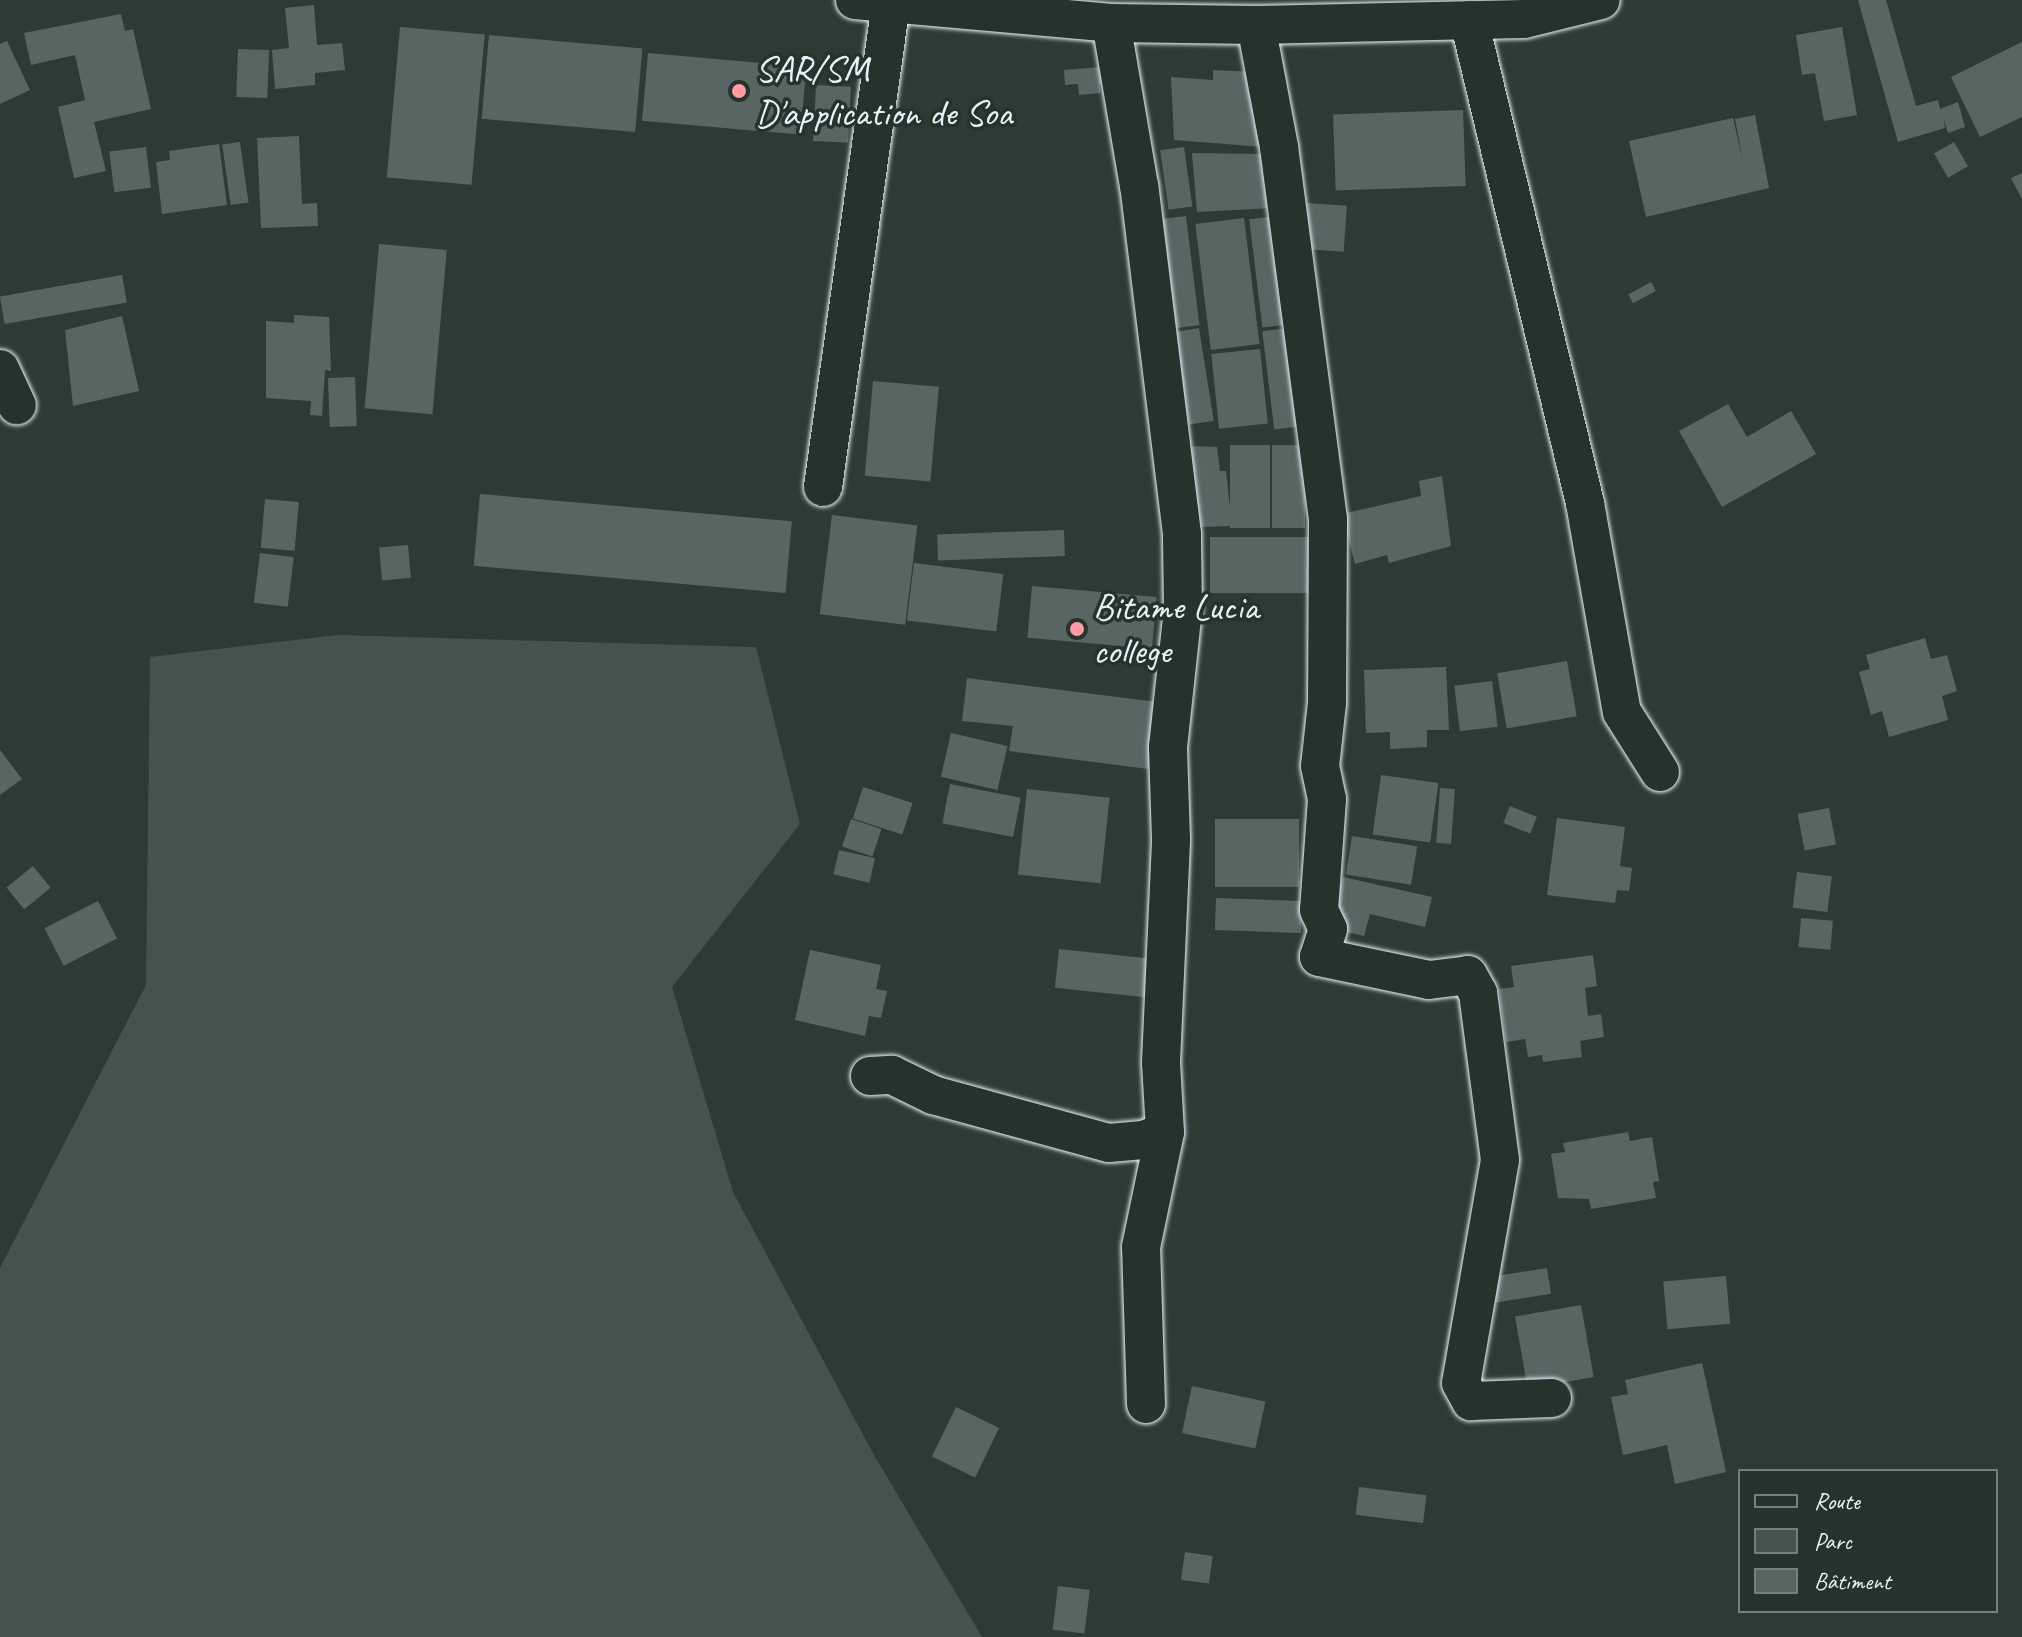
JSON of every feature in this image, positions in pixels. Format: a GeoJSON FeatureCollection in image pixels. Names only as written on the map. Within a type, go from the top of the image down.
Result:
{"type":"FeatureCollection","features":[{"type":"Feature","properties":{"kind":"street"},"geometry":{"type":"LineString","coordinates":[[823,487],[873,2],[1111,23],[1256,25],[1524,19],[1601,0]]}},
{"type":"Feature","properties":{"kind":"street"},"geometry":{"type":"LineString","coordinates":[[1469,20],[1585,503],[1622,712],[1660,772]]}},
{"type":"Feature","properties":{"kind":"street"},"geometry":{"type":"LineString","coordinates":[[1111,23],[1139,186],[1182,534],[1183,610],[1168,747],[1171,839],[1161,1062],[1165,1132],[1141,1247],[1146,1404]]}},
{"type":"Feature","properties":{"kind":"street"},"geometry":{"type":"LineString","coordinates":[[1256,25],[1279,147],[1328,519],[1327,703],[1320,766],[1327,799],[1319,910],[1328,929],[1319,957],[1429,980],[1468,975],[1478,993],[1500,1160],[1461,1383],[1471,1401],[1552,1398]]}},
{"type":"Feature","properties":{"kind":"street"},"geometry":{"type":"LineString","coordinates":[[0,369],[17,405]]}},
{"type":"Feature","properties":{"kind":"street"},"geometry":{"type":"LineString","coordinates":[[870,1076],[892,1075],[933,1095],[1109,1143],[1165,1132]]}},
{"type":"Feature","properties":{"kind":"green space"},"geometry":{"type":"Polygon","coordinates":[[[338,635],[756,647],[800,824],[672,987],[733,1192],[874,1455],[982,1637],[0,1637],[0,1268],[146,985],[150,657],[338,635]]]}},
{"type":"Feature","properties":{"kind":"building"},"geometry":{"type":"Polygon","coordinates":[[[1858,0],[1886,0],[1916,106],[1938,100],[1940,109],[1958,102],[1965,127],[1948,133],[1944,120],[1945,128],[1898,142],[1858,0]]]}},
{"type":"Feature","properties":{"kind":"building"},"geometry":{"type":"Polygon","coordinates":[[[314,5],[317,45],[342,43],[345,70],[315,73],[315,85],[275,89],[272,50],[289,48],[285,8],[314,5]]]}},
{"type":"Feature","properties":{"kind":"building"},"geometry":{"type":"Polygon","coordinates":[[[121,14],[125,31],[133,29],[151,109],[94,122],[106,171],[74,178],[58,107],[85,100],[75,55],[31,65],[24,33],[121,14]]]}},
{"type":"Feature","properties":{"kind":"building"},"geometry":{"type":"Polygon","coordinates":[[[400,27],[485,34],[472,185],[387,177],[400,27]]]}},
{"type":"Feature","properties":{"kind":"building"},"geometry":{"type":"Polygon","coordinates":[[[1842,27],[1857,115],[1824,121],[1815,73],[1802,75],[1796,35],[1842,27]]]}},
{"type":"Feature","properties":{"kind":"building"},"geometry":{"type":"Polygon","coordinates":[[[489,35],[642,48],[635,132],[482,119],[489,35]]]}},
{"type":"Feature","properties":{"kind":"building"},"geometry":{"type":"Polygon","coordinates":[[[7,41],[30,90],[0,104],[0,44],[7,41]]]}},
{"type":"Feature","properties":{"kind":"building"},"geometry":{"type":"Polygon","coordinates":[[[2022,42],[2022,117],[1980,137],[1951,77],[2022,42]]]}},
{"type":"Feature","properties":{"kind":"building"},"geometry":{"type":"Polygon","coordinates":[[[238,49],[269,50],[267,98],[236,97],[238,49]]]}},
{"type":"Feature","properties":{"kind":"building"},"geometry":{"type":"Polygon","coordinates":[[[648,53],[806,67],[800,135],[642,121],[648,53]]]}},
{"type":"Feature","properties":{"kind":"building"},"geometry":{"type":"Polygon","coordinates":[[[1113,66],[1115,83],[1100,84],[1100,93],[1079,95],[1078,84],[1065,85],[1064,70],[1113,66]]]}},
{"type":"Feature","properties":{"kind":"building"},"geometry":{"type":"Polygon","coordinates":[[[1213,70],[1256,72],[1264,147],[1174,140],[1171,77],[1213,80],[1213,70]]]}},
{"type":"Feature","properties":{"kind":"building"},"geometry":{"type":"Polygon","coordinates":[[[816,85],[851,87],[848,143],[813,141],[816,85]]]}},
{"type":"Feature","properties":{"kind":"building"},"geometry":{"type":"Polygon","coordinates":[[[1463,110],[1466,186],[1336,190],[1333,115],[1463,110]]]}},
{"type":"Feature","properties":{"kind":"building"},"geometry":{"type":"Polygon","coordinates":[[[1755,115],[1769,188],[1646,217],[1629,141],[1733,118],[1743,161],[1735,119],[1755,115]]]}},
{"type":"Feature","properties":{"kind":"building"},"geometry":{"type":"Polygon","coordinates":[[[299,136],[302,204],[317,203],[318,226],[261,228],[257,138],[299,136]]]}},
{"type":"Feature","properties":{"kind":"building"},"geometry":{"type":"Polygon","coordinates":[[[240,142],[248,202],[231,205],[222,145],[240,142]]]}},
{"type":"Feature","properties":{"kind":"building"},"geometry":{"type":"Polygon","coordinates":[[[1954,142],[1968,166],[1948,178],[1934,154],[1954,142]]]}},
{"type":"Feature","properties":{"kind":"building"},"geometry":{"type":"Polygon","coordinates":[[[219,144],[227,205],[162,214],[156,162],[170,160],[169,151],[219,144]]]}},
{"type":"Feature","properties":{"kind":"building"},"geometry":{"type":"Polygon","coordinates":[[[146,147],[151,188],[114,192],[109,152],[146,147]]]}},
{"type":"Feature","properties":{"kind":"building"},"geometry":{"type":"Polygon","coordinates":[[[1184,147],[1192,206],[1169,210],[1160,150],[1184,147]]]}},
{"type":"Feature","properties":{"kind":"building"},"geometry":{"type":"Polygon","coordinates":[[[1192,153],[1265,154],[1272,208],[1197,212],[1192,153]]]}},
{"type":"Feature","properties":{"kind":"building"},"geometry":{"type":"Polygon","coordinates":[[[2022,173],[2022,199],[2011,178],[2022,173]]]}},
{"type":"Feature","properties":{"kind":"building"},"geometry":{"type":"Polygon","coordinates":[[[1307,203],[1347,206],[1344,252],[1304,249],[1307,203]]]}},
{"type":"Feature","properties":{"kind":"building"},"geometry":{"type":"Polygon","coordinates":[[[1186,216],[1199,325],[1175,328],[1161,219],[1186,216]]]}},
{"type":"Feature","properties":{"kind":"building"},"geometry":{"type":"Polygon","coordinates":[[[1276,216],[1289,324],[1262,327],[1249,219],[1276,216]]]}},
{"type":"Feature","properties":{"kind":"building"},"geometry":{"type":"Polygon","coordinates":[[[1244,218],[1259,344],[1211,350],[1195,224],[1244,218]]]}},
{"type":"Feature","properties":{"kind":"building"},"geometry":{"type":"Polygon","coordinates":[[[379,244],[447,250],[432,414],[365,408],[379,244]]]}},
{"type":"Feature","properties":{"kind":"building"},"geometry":{"type":"Polygon","coordinates":[[[122,275],[127,303],[5,324],[0,297],[122,275]]]}},
{"type":"Feature","properties":{"kind":"building"},"geometry":{"type":"Polygon","coordinates":[[[1651,282],[1656,291],[1633,303],[1628,295],[1651,282]]]}},
{"type":"Feature","properties":{"kind":"building"},"geometry":{"type":"Polygon","coordinates":[[[294,315],[329,317],[331,371],[325,370],[322,416],[310,415],[311,401],[266,398],[266,321],[294,323],[294,315]]]}},
{"type":"Feature","properties":{"kind":"building"},"geometry":{"type":"Polygon","coordinates":[[[122,316],[139,391],[73,406],[65,330],[122,316]]]}},
{"type":"Feature","properties":{"kind":"building"},"geometry":{"type":"Polygon","coordinates":[[[1199,328],[1214,421],[1189,425],[1174,332],[1199,328]]]}},
{"type":"Feature","properties":{"kind":"building"},"geometry":{"type":"Polygon","coordinates":[[[1289,328],[1301,426],[1274,430],[1262,331],[1289,328]]]}},
{"type":"Feature","properties":{"kind":"building"},"geometry":{"type":"Polygon","coordinates":[[[1260,349],[1268,424],[1219,429],[1211,354],[1260,349]]]}},
{"type":"Feature","properties":{"kind":"building"},"geometry":{"type":"Polygon","coordinates":[[[355,377],[357,426],[330,427],[328,378],[355,377]]]}},
{"type":"Feature","properties":{"kind":"building"},"geometry":{"type":"Polygon","coordinates":[[[873,381],[939,387],[930,481],[865,476],[873,381]]]}},
{"type":"Feature","properties":{"kind":"building"},"geometry":{"type":"Polygon","coordinates":[[[1728,404],[1747,437],[1791,411],[1816,454],[1722,507],[1679,431],[1728,404]]]}},
{"type":"Feature","properties":{"kind":"building"},"geometry":{"type":"Polygon","coordinates":[[[1230,445],[1270,445],[1270,528],[1230,528],[1230,445]]]}},
{"type":"Feature","properties":{"kind":"building"},"geometry":{"type":"Polygon","coordinates":[[[1272,445],[1305,445],[1305,528],[1272,528],[1272,445]]]}},
{"type":"Feature","properties":{"kind":"building"},"geometry":{"type":"Polygon","coordinates":[[[1189,446],[1217,447],[1220,471],[1226,471],[1232,526],[1201,527],[1189,446]]]}},
{"type":"Feature","properties":{"kind":"building"},"geometry":{"type":"Polygon","coordinates":[[[1442,476],[1451,546],[1389,563],[1387,555],[1355,564],[1342,514],[1421,496],[1419,481],[1442,476]]]}},
{"type":"Feature","properties":{"kind":"building"},"geometry":{"type":"Polygon","coordinates":[[[480,494],[792,521],[786,593],[474,566],[480,494]]]}},
{"type":"Feature","properties":{"kind":"building"},"geometry":{"type":"Polygon","coordinates":[[[265,499],[299,502],[295,551],[261,548],[265,499]]]}},
{"type":"Feature","properties":{"kind":"building"},"geometry":{"type":"Polygon","coordinates":[[[832,515],[917,525],[905,625],[820,614],[832,515]]]}},
{"type":"Feature","properties":{"kind":"building"},"geometry":{"type":"Polygon","coordinates":[[[1064,530],[1065,556],[938,560],[937,534],[1064,530]]]}},
{"type":"Feature","properties":{"kind":"building"},"geometry":{"type":"Polygon","coordinates":[[[1210,537],[1309,537],[1309,593],[1210,593],[1210,537]]]}},
{"type":"Feature","properties":{"kind":"building"},"geometry":{"type":"Polygon","coordinates":[[[408,545],[411,578],[382,580],[379,548],[408,545]]]}},
{"type":"Feature","properties":{"kind":"building"},"geometry":{"type":"Polygon","coordinates":[[[260,553],[294,557],[288,607],[254,603],[260,553]]]}},
{"type":"Feature","properties":{"kind":"building"},"geometry":{"type":"Polygon","coordinates":[[[914,563],[1003,574],[996,632],[907,621],[914,563]]]}},
{"type":"Feature","properties":{"kind":"building"},"geometry":{"type":"Polygon","coordinates":[[[1032,586],[1157,597],[1152,649],[1027,638],[1032,586]]]}},
{"type":"Feature","properties":{"kind":"building"},"geometry":{"type":"Polygon","coordinates":[[[1925,638],[1931,659],[1947,655],[1957,691],[1942,696],[1948,720],[1889,737],[1882,711],[1871,715],[1859,672],[1870,669],[1866,655],[1925,638]]]}},
{"type":"Feature","properties":{"kind":"building"},"geometry":{"type":"Polygon","coordinates":[[[1567,661],[1577,716],[1507,728],[1497,673],[1567,661]]]}},
{"type":"Feature","properties":{"kind":"building"},"geometry":{"type":"Polygon","coordinates":[[[1446,667],[1449,730],[1427,730],[1427,747],[1390,749],[1390,732],[1366,733],[1364,670],[1446,667]]]}},
{"type":"Feature","properties":{"kind":"building"},"geometry":{"type":"Polygon","coordinates":[[[967,678],[1165,703],[1156,770],[1009,751],[1013,726],[962,721],[967,678]]]}},
{"type":"Feature","properties":{"kind":"building"},"geometry":{"type":"Polygon","coordinates":[[[1492,681],[1498,727],[1460,731],[1454,686],[1492,681]]]}},
{"type":"Feature","properties":{"kind":"building"},"geometry":{"type":"Polygon","coordinates":[[[951,733],[1008,746],[997,790],[941,777],[951,733]]]}},
{"type":"Feature","properties":{"kind":"building"},"geometry":{"type":"Polygon","coordinates":[[[0,750],[22,779],[0,795],[0,750]]]}},
{"type":"Feature","properties":{"kind":"building"},"geometry":{"type":"Polygon","coordinates":[[[1381,775],[1438,783],[1430,842],[1373,834],[1381,775]]]}},
{"type":"Feature","properties":{"kind":"building"},"geometry":{"type":"Polygon","coordinates":[[[950,784],[1021,798],[1013,837],[942,823],[950,784]]]}},
{"type":"Feature","properties":{"kind":"building"},"geometry":{"type":"Polygon","coordinates":[[[863,787],[912,803],[902,834],[853,818],[863,787]]]}},
{"type":"Feature","properties":{"kind":"building"},"geometry":{"type":"Polygon","coordinates":[[[1440,788],[1455,789],[1451,844],[1436,843],[1440,788]]]}},
{"type":"Feature","properties":{"kind":"building"},"geometry":{"type":"Polygon","coordinates":[[[1027,789],[1110,798],[1101,883],[1018,875],[1027,789]]]}},
{"type":"Feature","properties":{"kind":"building"},"geometry":{"type":"Polygon","coordinates":[[[1510,806],[1537,817],[1530,834],[1503,823],[1510,806]]]}},
{"type":"Feature","properties":{"kind":"building"},"geometry":{"type":"Polygon","coordinates":[[[1829,808],[1836,844],[1805,850],[1798,814],[1829,808]]]}},
{"type":"Feature","properties":{"kind":"building"},"geometry":{"type":"Polygon","coordinates":[[[1557,818],[1625,827],[1620,866],[1632,868],[1629,891],[1617,890],[1615,903],[1547,895],[1557,818]]]}},
{"type":"Feature","properties":{"kind":"building"},"geometry":{"type":"Polygon","coordinates":[[[851,819],[881,829],[872,856],[842,847],[851,819]]]}},
{"type":"Feature","properties":{"kind":"building"},"geometry":{"type":"Polygon","coordinates":[[[1215,819],[1299,819],[1299,887],[1215,887],[1215,819]]]}},
{"type":"Feature","properties":{"kind":"building"},"geometry":{"type":"Polygon","coordinates":[[[1352,836],[1417,846],[1411,885],[1346,875],[1352,836]]]}},
{"type":"Feature","properties":{"kind":"building"},"geometry":{"type":"Polygon","coordinates":[[[839,850],[875,858],[869,883],[833,874],[839,850]]]}},
{"type":"Feature","properties":{"kind":"building"},"geometry":{"type":"Polygon","coordinates":[[[33,866],[51,888],[24,909],[7,887],[33,866]]]}},
{"type":"Feature","properties":{"kind":"building"},"geometry":{"type":"Polygon","coordinates":[[[1797,872],[1832,876],[1827,912],[1793,908],[1797,872]]]}},
{"type":"Feature","properties":{"kind":"building"},"geometry":{"type":"Polygon","coordinates":[[[1343,877],[1432,897],[1425,927],[1370,914],[1364,936],[1330,928],[1343,877]]]}},
{"type":"Feature","properties":{"kind":"building"},"geometry":{"type":"Polygon","coordinates":[[[1216,898],[1302,901],[1301,933],[1215,930],[1216,898]]]}},
{"type":"Feature","properties":{"kind":"building"},"geometry":{"type":"Polygon","coordinates":[[[98,901],[117,938],[64,966],[45,928],[98,901]]]}},
{"type":"Feature","properties":{"kind":"building"},"geometry":{"type":"Polygon","coordinates":[[[1801,918],[1833,921],[1830,950],[1798,947],[1801,918]]]}},
{"type":"Feature","properties":{"kind":"building"},"geometry":{"type":"Polygon","coordinates":[[[1059,949],[1150,959],[1145,997],[1055,988],[1059,949]]]}},
{"type":"Feature","properties":{"kind":"building"},"geometry":{"type":"Polygon","coordinates":[[[810,950],[881,965],[876,989],[887,991],[881,1018],[869,1016],[865,1036],[795,1020],[810,950]]]}},
{"type":"Feature","properties":{"kind":"building"},"geometry":{"type":"Polygon","coordinates":[[[1593,955],[1597,986],[1585,988],[1588,1016],[1601,1014],[1604,1037],[1580,1041],[1582,1057],[1543,1062],[1542,1055],[1528,1057],[1525,1039],[1506,1042],[1499,989],[1514,987],[1511,966],[1593,955]]]}},
{"type":"Feature","properties":{"kind":"building"},"geometry":{"type":"Polygon","coordinates":[[[1628,1132],[1630,1141],[1652,1137],[1659,1181],[1653,1182],[1656,1198],[1591,1209],[1589,1199],[1558,1198],[1551,1154],[1565,1152],[1563,1143],[1628,1132]]]}},
{"type":"Feature","properties":{"kind":"building"},"geometry":{"type":"Polygon","coordinates":[[[1547,1268],[1551,1294],[1496,1302],[1492,1277],[1547,1268]]]}},
{"type":"Feature","properties":{"kind":"building"},"geometry":{"type":"Polygon","coordinates":[[[1726,1276],[1730,1324],[1667,1329],[1663,1281],[1726,1276]]]}},
{"type":"Feature","properties":{"kind":"building"},"geometry":{"type":"Polygon","coordinates":[[[1581,1305],[1594,1377],[1528,1389],[1515,1317],[1581,1305]]]}},
{"type":"Feature","properties":{"kind":"building"},"geometry":{"type":"Polygon","coordinates":[[[1702,1363],[1726,1472],[1675,1484],[1667,1445],[1623,1455],[1611,1397],[1628,1394],[1625,1380],[1702,1363]]]}},
{"type":"Feature","properties":{"kind":"building"},"geometry":{"type":"Polygon","coordinates":[[[1192,1386],[1265,1402],[1255,1449],[1182,1433],[1192,1386]]]}},
{"type":"Feature","properties":{"kind":"building"},"geometry":{"type":"Polygon","coordinates":[[[956,1407],[999,1428],[975,1477],[932,1456],[956,1407]]]}},
{"type":"Feature","properties":{"kind":"building"},"geometry":{"type":"Polygon","coordinates":[[[1359,1487],[1426,1495],[1423,1523],[1356,1515],[1359,1487]]]}},
{"type":"Feature","properties":{"kind":"building"},"geometry":{"type":"Polygon","coordinates":[[[1185,1552],[1213,1556],[1209,1584],[1181,1580],[1185,1552]]]}},
{"type":"Feature","properties":{"kind":"building"},"geometry":{"type":"Polygon","coordinates":[[[1058,1586],[1090,1590],[1084,1634],[1053,1630],[1058,1586]]]}},
{"type":"Feature","properties":{"kind":"place","name":"SAR/SM D'application de Soa"},"geometry":{"type":"Point","coordinates":[739,91]}},
{"type":"Feature","properties":{"kind":"place","name":"Bitame Lucia college"},"geometry":{"type":"Point","coordinates":[1077,629]}}]}
